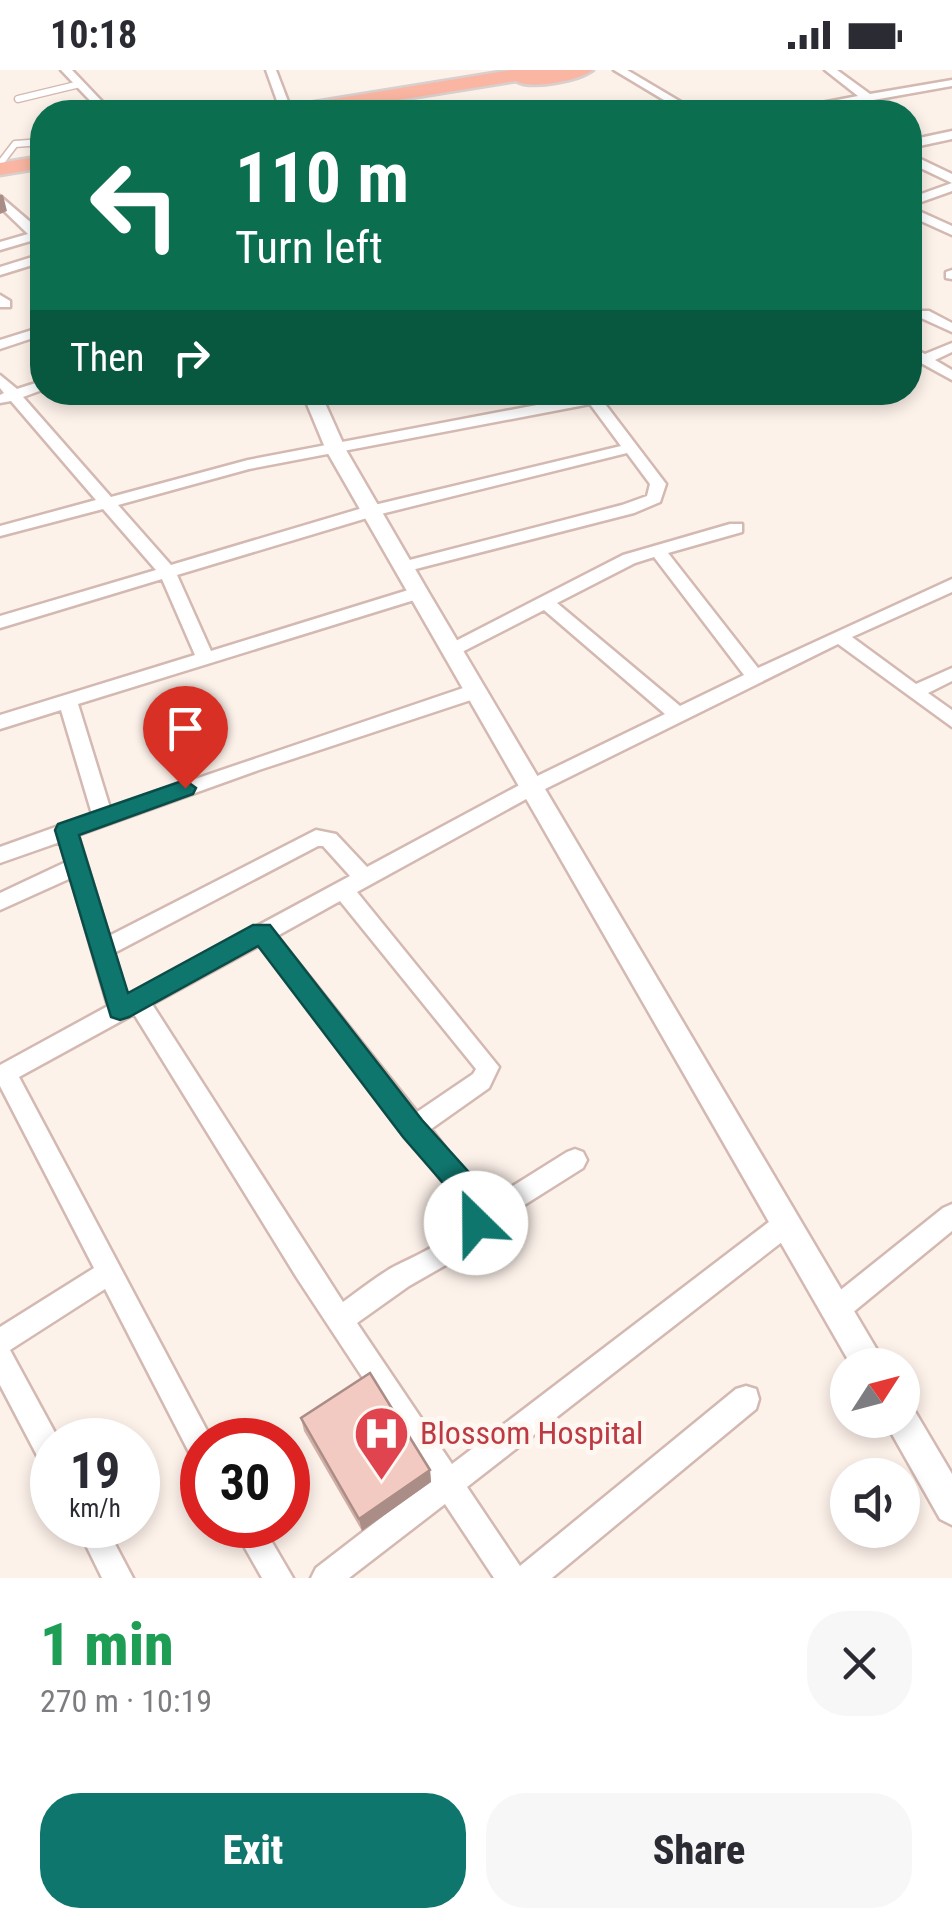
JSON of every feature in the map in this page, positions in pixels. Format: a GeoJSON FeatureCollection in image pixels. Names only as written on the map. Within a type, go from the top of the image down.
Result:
{"type":"FeatureCollection","features":[{"type":"Feature","properties":{"kind":"highway"},"geometry":{"type":"LineString","coordinates":[[362,100],[548,70]]}},
{"type":"Feature","properties":{"kind":"highway"},"geometry":{"type":"LineString","coordinates":[[421,100],[583,70]]}},
{"type":"Feature","properties":{"kind":"highway"},"geometry":{"type":"LineString","coordinates":[[1,164],[30,160]]}},
{"type":"Feature","properties":{"kind":"street"},"geometry":{"type":"LineString","coordinates":[[66,70],[95,100]]}},
{"type":"Feature","properties":{"kind":"street"},"geometry":{"type":"LineString","coordinates":[[271,70],[283,100]]}},
{"type":"Feature","properties":{"kind":"street"},"geometry":{"type":"LineString","coordinates":[[619,70],[670,100]]}},
{"type":"Feature","properties":{"kind":"street"},"geometry":{"type":"LineString","coordinates":[[830,70],[870,99]]}},
{"type":"Feature","properties":{"kind":"street"},"geometry":{"type":"LineString","coordinates":[[865,100],[951,85]]}},
{"type":"Feature","properties":{"kind":"street"},"geometry":{"type":"LineString","coordinates":[[922,141],[952,135]]}},
{"type":"Feature","properties":{"kind":"street"},"geometry":{"type":"LineString","coordinates":[[922,164],[952,179]]}},
{"type":"Feature","properties":{"kind":"street"},"geometry":{"type":"LineString","coordinates":[[934,170],[952,166]]}},
{"type":"Feature","properties":{"kind":"street"},"geometry":{"type":"LineString","coordinates":[[922,198],[952,187]]}},
{"type":"Feature","properties":{"kind":"street"},"geometry":{"type":"LineString","coordinates":[[0,200],[30,228]]}},
{"type":"Feature","properties":{"kind":"street"},"geometry":{"type":"LineString","coordinates":[[922,220],[952,231]]}},
{"type":"Feature","properties":{"kind":"street"},"geometry":{"type":"LineString","coordinates":[[0,246],[30,239]]}},
{"type":"Feature","properties":{"kind":"street"},"geometry":{"type":"LineString","coordinates":[[0,271],[30,262]]}},
{"type":"Feature","properties":{"kind":"street"},"geometry":{"type":"LineString","coordinates":[[924,314],[952,328]]}},
{"type":"Feature","properties":{"kind":"street"},"geometry":{"type":"LineString","coordinates":[[0,345],[30,335]]}},
{"type":"Feature","properties":{"kind":"street"},"geometry":{"type":"LineString","coordinates":[[924,359],[952,347]]}},
{"type":"Feature","properties":{"kind":"street"},"geometry":{"type":"LineString","coordinates":[[924,359],[952,376]]}},
{"type":"Feature","properties":{"kind":"street"},"geometry":{"type":"LineString","coordinates":[[0,378],[7,398],[107,500],[168,572],[206,659]]}},
{"type":"Feature","properties":{"kind":"street"},"geometry":{"type":"LineString","coordinates":[[317,405],[336,450],[418,593],[859,1348]]}},
{"type":"Feature","properties":{"kind":"street"},"geometry":{"type":"LineString","coordinates":[[0,532],[248,465],[548,405]]}},
{"type":"Feature","properties":{"kind":"street"},"geometry":{"type":"LineString","coordinates":[[404,567],[628,510],[654,498],[658,484],[598,405]]}},
{"type":"Feature","properties":{"kind":"street"},"geometry":{"type":"LineString","coordinates":[[0,622],[372,510],[630,448]]}},
{"type":"Feature","properties":{"kind":"street"},"geometry":{"type":"LineString","coordinates":[[452,650],[656,550],[736,528]]}},
{"type":"Feature","properties":{"kind":"street"},"geometry":{"type":"LineString","coordinates":[[656,550],[754,676]]}},
{"type":"Feature","properties":{"kind":"street"},"geometry":{"type":"LineString","coordinates":[[186,1418],[2,1074],[532,787],[754,676],[952,585]]}},
{"type":"Feature","properties":{"kind":"street"},"geometry":{"type":"LineString","coordinates":[[0,722],[418,593]]}},
{"type":"Feature","properties":{"kind":"street"},"geometry":{"type":"LineString","coordinates":[[545,602],[678,714]]}},
{"type":"Feature","properties":{"kind":"street"},"geometry":{"type":"LineString","coordinates":[[840,636],[952,720]]}},
{"type":"Feature","properties":{"kind":"street"},"geometry":{"type":"LineString","coordinates":[[914,692],[952,674]]}},
{"type":"Feature","properties":{"kind":"street"},"geometry":{"type":"LineString","coordinates":[[0,854],[476,691]]}},
{"type":"Feature","properties":{"kind":"street"},"geometry":{"type":"LineString","coordinates":[[68,701],[103,817]]}},
{"type":"Feature","properties":{"kind":"street"},"geometry":{"type":"LineString","coordinates":[[66,830],[101,950],[128,1005],[511,1578]]}},
{"type":"Feature","properties":{"kind":"street"},"geometry":{"type":"LineString","coordinates":[[101,950],[316,838],[329,839],[352,882],[486,1059],[488,1067],[481,1081],[413,1128]]}},
{"type":"Feature","properties":{"kind":"street"},"geometry":{"type":"LineString","coordinates":[[0,902],[76,866]]}},
{"type":"Feature","properties":{"kind":"street"},"geometry":{"type":"LineString","coordinates":[[262,932],[413,1128],[466,1188],[476,1205],[476,1223]]}},
{"type":"Feature","properties":{"kind":"street"},"geometry":{"type":"LineString","coordinates":[[340,1319],[401,1276],[447,1252],[476,1223],[575,1160]]}},
{"type":"Feature","properties":{"kind":"street"},"geometry":{"type":"LineString","coordinates":[[837,1309],[952,1216]]}},
{"type":"Feature","properties":{"kind":"street"},"geometry":{"type":"LineString","coordinates":[[326,1578],[786,1223]]}},
{"type":"Feature","properties":{"kind":"street"},"geometry":{"type":"LineString","coordinates":[[0,1342],[110,1272]]}},
{"type":"Feature","properties":{"kind":"street"},"geometry":{"type":"LineString","coordinates":[[0,1358],[32,1418]]}},
{"type":"Feature","properties":{"kind":"street"},"geometry":{"type":"LineString","coordinates":[[529,1578],[746,1399]]}},
{"type":"Feature","properties":{"kind":"street"},"geometry":{"type":"LineString","coordinates":[[912,1438],[952,1507]]}},
{"type":"Feature","properties":{"kind":"street"},"geometry":{"type":"LineString","coordinates":[[102,1548],[118,1578]]}},
{"type":"Feature","properties":{"kind":"street"},"geometry":{"type":"LineString","coordinates":[[260,1548],[278,1578]]}},
{"type":"Feature","properties":{"kind":"lane"},"geometry":{"type":"LineString","coordinates":[[18,99],[80,84]]}},
{"type":"Feature","properties":{"kind":"lane"},"geometry":{"type":"LineString","coordinates":[[1,164],[15,144],[30,143]]}},
{"type":"Feature","properties":{"kind":"building"},"geometry":{"type":"Polygon","coordinates":[[[370,1373],[430,1470],[359,1519],[310,1434],[310,1418],[301,1418],[370,1373]]]}},
{"type":"Feature","properties":{"kind":"place","name":"Blossom Hospital"},"geometry":{"type":"Point","coordinates":[381,1482]}},
{"type":"Feature","properties":{"kind":"route"},"geometry":{"type":"LineString","coordinates":[[185,788],[66,830],[120,1009],[262,932],[431,1151],[466,1188],[476,1205],[476,1223]]}}]}
